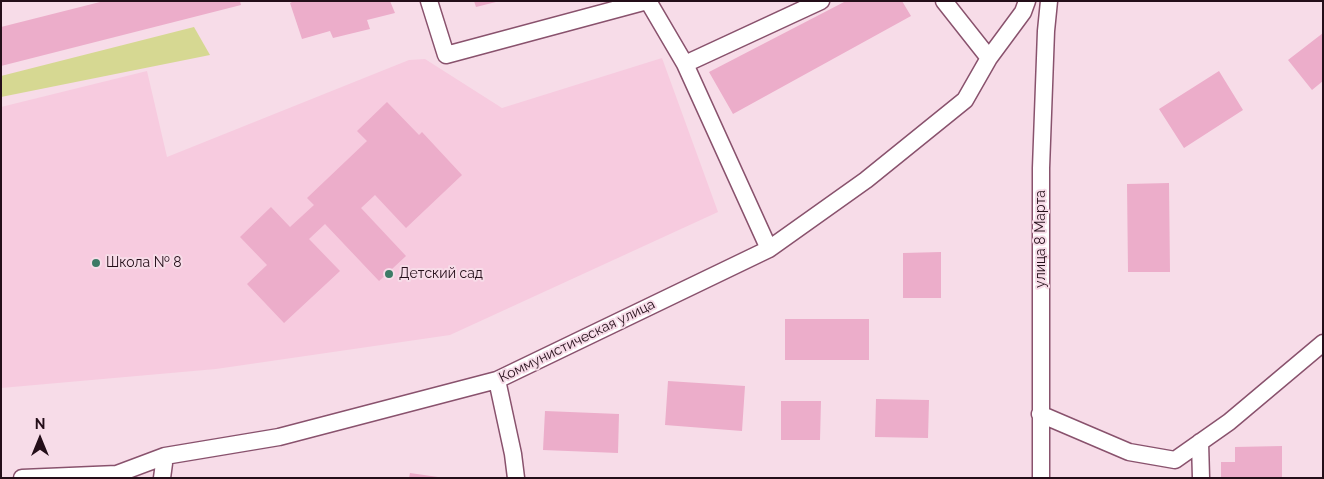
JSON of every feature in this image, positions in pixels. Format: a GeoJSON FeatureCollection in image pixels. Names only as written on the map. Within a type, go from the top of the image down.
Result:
{"type":"FeatureCollection","features":[{"type":"Feature","properties":{"kind":"street"},"geometry":{"type":"LineString","coordinates":[[429,1],[446,55],[648,1],[685,64],[769,249]]}},
{"type":"Feature","properties":{"kind":"street"},"geometry":{"type":"LineString","coordinates":[[685,64],[821,1]]}},
{"type":"Feature","properties":{"kind":"street"},"geometry":{"type":"LineString","coordinates":[[944,1],[989,58]]}},
{"type":"Feature","properties":{"kind":"street","name":"Коммунистическая улица"},"geometry":{"type":"LineString","coordinates":[[22,478],[117,476],[166,456],[278,437],[497,380],[769,249],[866,180],[964,100],[989,58],[1023,12],[1027,1]]}},
{"type":"Feature","properties":{"kind":"street","name":"улица 8 Марта"},"geometry":{"type":"LineString","coordinates":[[1041,478],[1041,168],[1046,31],[1049,1]]}},
{"type":"Feature","properties":{"kind":"street"},"geometry":{"type":"LineString","coordinates":[[1040,414],[1129,452],[1175,460],[1229,422],[1323,343]]}},
{"type":"Feature","properties":{"kind":"street"},"geometry":{"type":"LineString","coordinates":[[497,380],[513,454],[516,478]]}},
{"type":"Feature","properties":{"kind":"street"},"geometry":{"type":"LineString","coordinates":[[1200,442],[1200,478]]}},
{"type":"Feature","properties":{"kind":"street"},"geometry":{"type":"LineString","coordinates":[[162,478],[166,456]]}},
{"type":"Feature","properties":{"kind":"shaded area","name":"Детский сад"},"geometry":{"type":"Polygon","coordinates":[[[662,58],[718,212],[450,335],[216,369],[1,388],[1,107],[147,71],[167,157],[409,60],[425,59],[502,108],[662,58]]]}},
{"type":"Feature","properties":{"kind":"green space"},"geometry":{"type":"Polygon","coordinates":[[[194,27],[210,55],[1,97],[1,76],[194,27]]]}},
{"type":"Feature","properties":{"kind":"building"},"geometry":{"type":"Polygon","coordinates":[[[104,1],[240,1],[241,5],[1,66],[1,27],[104,1]]]}},
{"type":"Feature","properties":{"kind":"building"},"geometry":{"type":"Polygon","coordinates":[[[294,1],[390,1],[395,13],[367,20],[370,29],[333,38],[330,31],[302,39],[290,3],[294,1]]]}},
{"type":"Feature","properties":{"kind":"building"},"geometry":{"type":"Polygon","coordinates":[[[474,1],[496,1],[496,2],[476,7],[474,1]]]}},
{"type":"Feature","properties":{"kind":"building"},"geometry":{"type":"Polygon","coordinates":[[[846,1],[902,1],[911,16],[733,114],[709,72],[846,1]]]}},
{"type":"Feature","properties":{"kind":"building"},"geometry":{"type":"Polygon","coordinates":[[[1323,33],[1323,81],[1312,90],[1288,60],[1323,33]]]}},
{"type":"Feature","properties":{"kind":"building"},"geometry":{"type":"Polygon","coordinates":[[[1219,71],[1243,110],[1184,148],[1159,109],[1219,71]]]}},
{"type":"Feature","properties":{"kind":"building"},"geometry":{"type":"Polygon","coordinates":[[[387,102],[419,135],[422,132],[462,175],[406,228],[375,195],[361,208],[406,256],[379,281],[325,224],[309,239],[340,271],[284,323],[247,284],[267,265],[240,237],[271,207],[290,227],[314,205],[307,198],[367,141],[357,131],[387,102]]]}},
{"type":"Feature","properties":{"kind":"building"},"geometry":{"type":"Polygon","coordinates":[[[1169,183],[1170,272],[1128,272],[1127,184],[1169,183]]]}},
{"type":"Feature","properties":{"kind":"building"},"geometry":{"type":"Polygon","coordinates":[[[941,252],[941,298],[903,298],[903,253],[941,252]]]}},
{"type":"Feature","properties":{"kind":"building"},"geometry":{"type":"Polygon","coordinates":[[[785,319],[869,319],[869,360],[785,360],[785,319]]]}},
{"type":"Feature","properties":{"kind":"building"},"geometry":{"type":"Polygon","coordinates":[[[668,381],[745,386],[742,431],[665,425],[668,381]]]}},
{"type":"Feature","properties":{"kind":"building"},"geometry":{"type":"Polygon","coordinates":[[[876,399],[929,400],[928,438],[875,437],[876,399]]]}},
{"type":"Feature","properties":{"kind":"building"},"geometry":{"type":"Polygon","coordinates":[[[781,401],[821,401],[820,440],[781,440],[781,401]]]}},
{"type":"Feature","properties":{"kind":"building"},"geometry":{"type":"Polygon","coordinates":[[[545,411],[619,414],[618,453],[543,450],[545,411]]]}},
{"type":"Feature","properties":{"kind":"building"},"geometry":{"type":"Polygon","coordinates":[[[1282,446],[1282,478],[1221,478],[1221,462],[1235,462],[1235,447],[1282,446]]]}},
{"type":"Feature","properties":{"kind":"building"},"geometry":{"type":"Polygon","coordinates":[[[410,473],[438,477],[438,478],[409,478],[410,473]]]}},
{"type":"Feature","properties":{"kind":"place","name":"Школа № 8"},"geometry":{"type":"Point","coordinates":[96,263]}},
{"type":"Feature","properties":{"kind":"place","name":"Детский сад"},"geometry":{"type":"Point","coordinates":[389,274]}}]}
